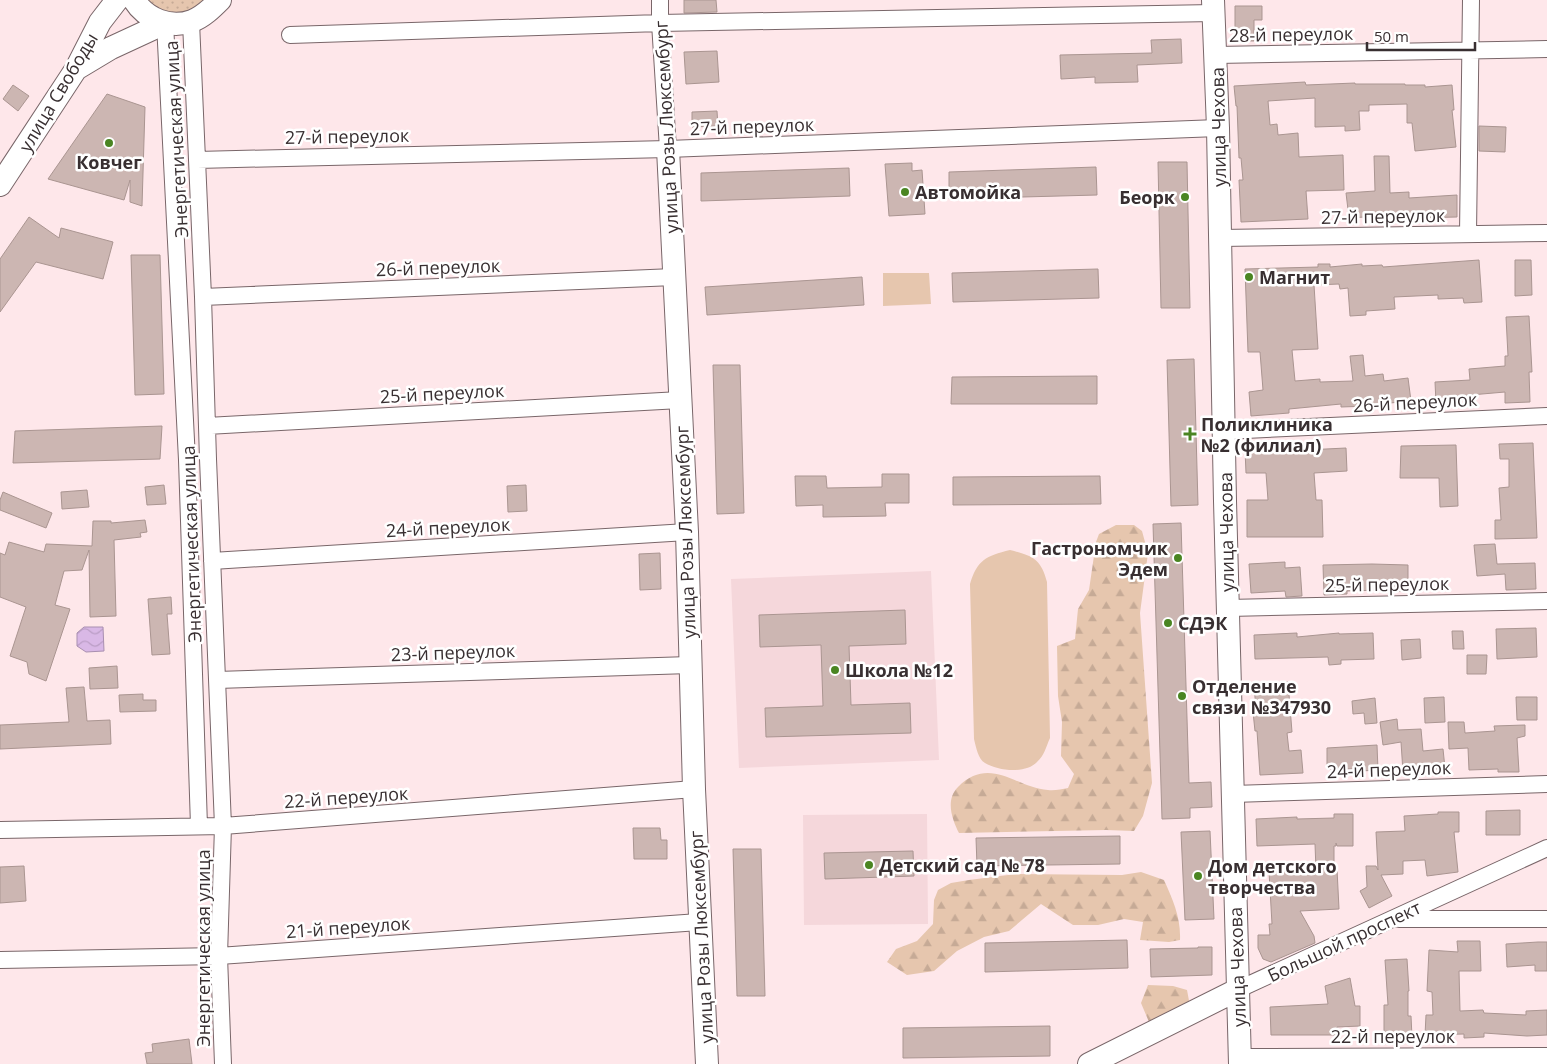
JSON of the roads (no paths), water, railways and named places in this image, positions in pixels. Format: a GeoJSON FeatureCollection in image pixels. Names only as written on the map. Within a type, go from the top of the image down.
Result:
{"type":"FeatureCollection","features":[{"type":"Feature","properties":{"kind":"main road","name":"улица Свободы"},"geometry":{"type":"LineString","coordinates":[[0,185],[76,68],[100,22],[117,0]]}},
{"type":"Feature","properties":{"kind":"main road"},"geometry":{"type":"LineString","coordinates":[[134,0],[148,15],[165,23]]}},
{"type":"Feature","properties":{"kind":"main road","name":"улица Чехова"},"geometry":{"type":"LineString","coordinates":[[1213,7],[1218,128],[1240,1060]]}},
{"type":"Feature","properties":{"kind":"main road"},"geometry":{"type":"LineString","coordinates":[[76,68],[119,44],[165,23],[209,8]]}},
{"type":"Feature","properties":{"kind":"main road","name":"улица Розы Люксембург"},"geometry":{"type":"LineString","coordinates":[[668,149],[687,532],[694,789],[707,1064]]}},
{"type":"Feature","properties":{"kind":"main road","name":"Большой проспект"},"geometry":{"type":"LineString","coordinates":[[1089,1064],[1237,990]]}},
{"type":"Feature","properties":{"kind":"street","name":"улица Розы Люксембург"},"geometry":{"type":"LineString","coordinates":[[660,0],[668,149]]}},
{"type":"Feature","properties":{"kind":"street"},"geometry":{"type":"LineString","coordinates":[[1468,234],[1471,0]]}},
{"type":"Feature","properties":{"kind":"street","name":"28-й переулок"},"geometry":{"type":"LineString","coordinates":[[290,35],[1213,7]]}},
{"type":"Feature","properties":{"kind":"street","name":"Энергетическая улица"},"geometry":{"type":"LineString","coordinates":[[209,8],[197,160],[223,826],[219,956],[223,1064]]}},
{"type":"Feature","properties":{"kind":"street"},"geometry":{"type":"LineString","coordinates":[[165,23],[189,524],[199,826]]}},
{"type":"Feature","properties":{"kind":"street","name":"28-й переулок"},"geometry":{"type":"LineString","coordinates":[[1216,55],[1547,49]]}},
{"type":"Feature","properties":{"kind":"street","name":"27-й переулок"},"geometry":{"type":"LineString","coordinates":[[197,160],[668,149],[1218,128]]}},
{"type":"Feature","properties":{"kind":"street","name":"27-й переулок"},"geometry":{"type":"LineString","coordinates":[[1220,238],[1547,233]]}},
{"type":"Feature","properties":{"kind":"street","name":"26-й переулок"},"geometry":{"type":"LineString","coordinates":[[203,296],[674,277]]}},
{"type":"Feature","properties":{"kind":"street","name":"25-й переулок"},"geometry":{"type":"LineString","coordinates":[[207,426],[680,400]]}},
{"type":"Feature","properties":{"kind":"street","name":"26-й переулок"},"geometry":{"type":"LineString","coordinates":[[1224,431],[1547,416]]}},
{"type":"Feature","properties":{"kind":"street"},"geometry":{"type":"LineString","coordinates":[[189,524],[210,523]]}},
{"type":"Feature","properties":{"kind":"street","name":"24-й переулок"},"geometry":{"type":"LineString","coordinates":[[212,561],[687,532]]}},
{"type":"Feature","properties":{"kind":"street","name":"25-й переулок"},"geometry":{"type":"LineString","coordinates":[[1228,608],[1547,601]]}},
{"type":"Feature","properties":{"kind":"street","name":"23-й переулок"},"geometry":{"type":"LineString","coordinates":[[217,680],[690,665]]}},
{"type":"Feature","properties":{"kind":"street","name":"24-й переулок"},"geometry":{"type":"LineString","coordinates":[[1233,794],[1547,784]]}},
{"type":"Feature","properties":{"kind":"street","name":"22-й переулок"},"geometry":{"type":"LineString","coordinates":[[0,830],[223,826],[694,789]]}},
{"type":"Feature","properties":{"kind":"street","name":"Большой проспект"},"geometry":{"type":"LineString","coordinates":[[1237,990],[1547,848]]}},
{"type":"Feature","properties":{"kind":"street"},"geometry":{"type":"LineString","coordinates":[[1393,919],[1547,919]]}},
{"type":"Feature","properties":{"kind":"street","name":"21-й переулок"},"geometry":{"type":"LineString","coordinates":[[0,960],[219,956],[699,922]]}},
{"type":"Feature","properties":{"kind":"street","name":"22-й переулок"},"geometry":{"type":"LineString","coordinates":[[1240,1060],[1547,1056]]}},
{"type":"Feature","properties":{"kind":"water"},"geometry":{"type":"Polygon","coordinates":[[[84,627],[103,627],[104,651],[86,652],[77,646],[77,633],[84,627]]]}},
{"type":"Feature","properties":{"kind":"place","name":"Ковчег"},"geometry":{"type":"Point","coordinates":[109,143]}},
{"type":"Feature","properties":{"kind":"place","name":"Автомойка"},"geometry":{"type":"Point","coordinates":[905,192]}},
{"type":"Feature","properties":{"kind":"place","name":"Беорк"},"geometry":{"type":"Point","coordinates":[1185,197]}},
{"type":"Feature","properties":{"kind":"place","name":"Магнит"},"geometry":{"type":"Point","coordinates":[1249,277]}},
{"type":"Feature","properties":{"kind":"place","name":"Поликлиника №2 (филиал)"},"geometry":{"type":"Point","coordinates":[1190,434]}},
{"type":"Feature","properties":{"kind":"place","name":"Гастрономчик Эдем"},"geometry":{"type":"Point","coordinates":[1178,558]}},
{"type":"Feature","properties":{"kind":"place","name":"СДЭК"},"geometry":{"type":"Point","coordinates":[1168,623]}},
{"type":"Feature","properties":{"kind":"place","name":"Школа №12"},"geometry":{"type":"Point","coordinates":[835,670]}},
{"type":"Feature","properties":{"kind":"place","name":"Отделение связи №347930"},"geometry":{"type":"Point","coordinates":[1182,696]}},
{"type":"Feature","properties":{"kind":"place","name":"Детский сад № 78"},"geometry":{"type":"Point","coordinates":[869,865]}},
{"type":"Feature","properties":{"kind":"place","name":"Дом детского творчества"},"geometry":{"type":"Point","coordinates":[1198,876]}}]}
